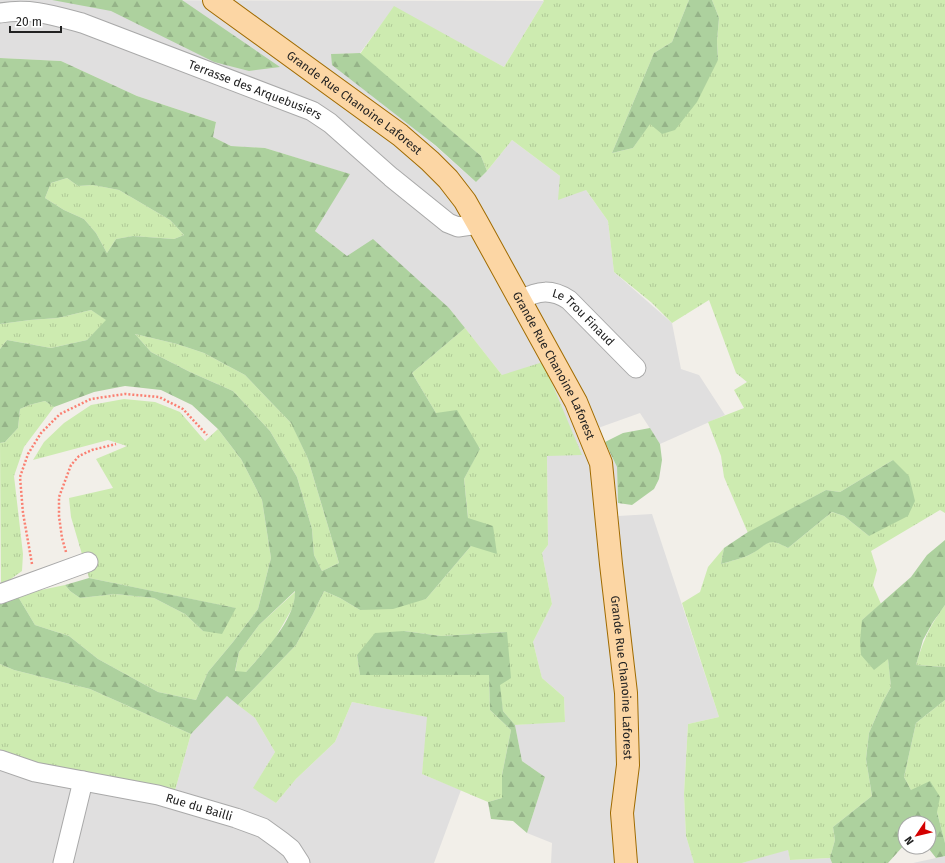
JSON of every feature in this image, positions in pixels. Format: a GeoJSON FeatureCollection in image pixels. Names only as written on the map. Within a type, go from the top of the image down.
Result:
{"type":"FeatureCollection","features":[{"type":"Feature","properties":{"kind":"main road","name":"Grande Rue Chanoine Laforest"},"geometry":{"type":"LineString","coordinates":[[214,0],[400,135],[448,179],[465,201],[576,402],[601,463],[626,692],[628,765],[622,813],[626,863]]}},
{"type":"Feature","properties":{"kind":"street","name":"Terrasse des Arquebusiers"},"geometry":{"type":"LineString","coordinates":[[0,14],[23,11],[46,13],[82,23],[312,111],[330,123],[391,177],[448,223],[458,227],[478,224]]}},
{"type":"Feature","properties":{"kind":"street","name":"Le Trou Finaud"},"geometry":{"type":"LineString","coordinates":[[521,300],[531,294],[540,292],[560,294],[568,300],[636,368]]}},
{"type":"Feature","properties":{"kind":"street"},"geometry":{"type":"LineString","coordinates":[[0,594],[80,565]]}},
{"type":"Feature","properties":{"kind":"street","name":"Rue du Bailli"},"geometry":{"type":"LineString","coordinates":[[0,760],[35,772],[158,795],[236,818],[263,828],[291,849],[300,863]]}},
{"type":"Feature","properties":{"kind":"street"},"geometry":{"type":"LineString","coordinates":[[63,863],[83,780]]}},
{"type":"Feature","properties":{"kind":"path"},"geometry":{"type":"LineString","coordinates":[[36,580],[23,513],[20,477],[28,454],[41,433],[60,414],[91,399],[125,394],[159,397],[183,409],[207,435]]}},
{"type":"Feature","properties":{"kind":"path"},"geometry":{"type":"LineString","coordinates":[[80,565],[62,538],[59,516],[59,497],[71,465],[79,456],[92,450],[116,444]]}},
{"type":"Feature","properties":{"kind":"shaded area"},"geometry":{"type":"Polygon","coordinates":[[[0,0],[544,1],[504,67],[394,7],[360,53],[331,54],[476,182],[512,140],[560,176],[586,190],[608,221],[614,272],[672,323],[681,369],[699,375],[725,415],[660,444],[640,413],[598,428],[617,467],[618,516],[652,514],[719,717],[688,724],[684,794],[686,836],[694,863],[551,863],[552,843],[527,833],[545,777],[522,761],[515,725],[565,721],[564,697],[542,678],[533,642],[552,604],[542,553],[548,545],[547,455],[582,455],[502,375],[449,308],[347,256],[315,231],[349,174],[265,148],[231,146],[213,137],[216,122],[137,96],[61,61],[0,58],[0,0]]]}},
{"type":"Feature","properties":{"kind":"shaded area"},"geometry":{"type":"Polygon","coordinates":[[[227,696],[255,718],[275,752],[254,787],[276,803],[296,779],[335,742],[352,702],[428,717],[422,774],[461,790],[434,863],[0,863],[0,750],[16,757],[174,794],[191,734],[227,696]]]}},
{"type":"Feature","properties":{"kind":"shaded area"},"geometry":{"type":"Polygon","coordinates":[[[788,849],[790,860],[830,858],[832,863],[742,863],[788,849]]]}},
{"type":"Feature","properties":{"kind":"shaded area"},"geometry":{"type":"Polygon","coordinates":[[[945,856],[945,863],[913,863],[936,858],[945,856]]]}},
{"type":"Feature","properties":{"kind":"green space"},"geometry":{"type":"Polygon","coordinates":[[[52,0],[182,0],[280,67],[249,71],[214,62],[111,11],[52,0]]]}},
{"type":"Feature","properties":{"kind":"green space"},"geometry":{"type":"Polygon","coordinates":[[[543,0],[689,0],[672,42],[654,53],[612,153],[633,148],[650,123],[718,60],[717,41],[719,18],[712,0],[945,0],[945,513],[940,510],[871,551],[877,570],[873,585],[881,604],[862,620],[888,658],[891,687],[882,703],[869,733],[866,759],[872,796],[833,827],[835,840],[830,858],[790,860],[788,850],[742,863],[694,863],[686,836],[684,794],[688,724],[719,717],[682,603],[700,592],[708,567],[724,548],[721,564],[747,556],[772,542],[776,542],[788,548],[832,512],[844,516],[869,536],[893,460],[840,492],[826,490],[748,533],[724,477],[721,456],[708,422],[744,408],[734,390],[747,382],[736,373],[709,300],[672,323],[652,303],[614,272],[608,221],[586,190],[558,200],[560,176],[512,140],[487,171],[481,156],[360,54],[394,6],[504,67],[544,1],[543,0]]]}},
{"type":"Feature","properties":{"kind":"green space"},"geometry":{"type":"Polygon","coordinates":[[[689,0],[712,0],[719,18],[717,41],[718,60],[697,102],[675,130],[662,134],[650,124],[633,148],[612,153],[654,53],[672,42],[689,0]]]}},
{"type":"Feature","properties":{"kind":"green space"},"geometry":{"type":"Polygon","coordinates":[[[360,53],[481,156],[487,171],[476,182],[435,145],[332,65],[331,54],[360,53]]]}},
{"type":"Feature","properties":{"kind":"green space"},"geometry":{"type":"Polygon","coordinates":[[[0,58],[61,61],[137,96],[216,122],[213,137],[231,146],[265,148],[350,174],[315,231],[347,256],[373,239],[449,308],[465,328],[412,373],[436,413],[457,410],[480,449],[464,479],[468,518],[493,526],[497,554],[471,546],[426,599],[393,609],[360,610],[340,598],[324,591],[296,645],[238,705],[227,696],[191,734],[90,689],[14,670],[0,664],[0,602],[17,595],[35,625],[69,636],[98,659],[158,692],[196,700],[208,672],[258,609],[271,558],[262,500],[241,459],[218,429],[192,405],[161,390],[125,386],[94,392],[54,407],[45,401],[29,405],[20,409],[18,428],[5,442],[0,443],[0,349],[7,340],[51,348],[87,340],[106,320],[91,310],[58,318],[0,324],[0,58]],[[67,178],[51,183],[45,198],[64,210],[84,219],[96,233],[107,253],[116,239],[133,236],[174,239],[184,235],[170,220],[119,190],[93,185],[78,186],[67,178]],[[135,334],[151,352],[190,372],[233,391],[270,431],[297,477],[312,529],[314,555],[322,571],[339,563],[308,459],[291,423],[245,375],[204,353],[177,344],[135,334]],[[295,591],[259,625],[239,652],[235,671],[246,672],[270,645],[285,624],[294,602],[295,591]]]}},
{"type":"Feature","properties":{"kind":"green space"},"geometry":{"type":"Polygon","coordinates":[[[67,178],[78,186],[93,185],[119,190],[170,220],[184,235],[174,239],[133,236],[116,239],[107,253],[96,233],[84,219],[64,210],[45,198],[51,183],[67,178]]]}},
{"type":"Feature","properties":{"kind":"green space"},"geometry":{"type":"Polygon","coordinates":[[[91,310],[107,320],[87,340],[51,348],[7,340],[0,349],[0,324],[58,318],[91,310]]]}},
{"type":"Feature","properties":{"kind":"green space"},"geometry":{"type":"Polygon","coordinates":[[[465,328],[502,375],[543,362],[582,455],[547,456],[548,545],[542,553],[552,604],[533,642],[542,678],[564,697],[565,722],[515,725],[503,711],[499,685],[507,632],[441,636],[404,631],[357,655],[360,675],[489,675],[490,710],[511,730],[502,775],[502,798],[488,802],[422,774],[427,717],[352,702],[335,742],[296,779],[276,803],[253,788],[275,752],[255,718],[238,705],[296,645],[324,591],[340,598],[360,610],[426,599],[471,546],[464,479],[480,448],[436,413],[412,373],[465,328]]]}},
{"type":"Feature","properties":{"kind":"green space"},"geometry":{"type":"Polygon","coordinates":[[[135,334],[177,344],[204,353],[245,375],[292,424],[308,459],[339,563],[322,571],[314,555],[312,529],[297,477],[270,431],[233,391],[190,372],[151,352],[135,334]]]}},
{"type":"Feature","properties":{"kind":"green space"},"geometry":{"type":"Polygon","coordinates":[[[124,399],[155,402],[180,412],[205,441],[218,429],[241,459],[262,500],[271,558],[258,609],[208,672],[196,700],[158,692],[98,659],[69,636],[35,625],[17,595],[65,585],[70,591],[80,598],[115,594],[154,598],[185,614],[203,631],[235,608],[89,578],[71,517],[69,498],[113,488],[96,459],[127,446],[108,440],[33,460],[44,442],[64,423],[91,405],[124,399]]]}},
{"type":"Feature","properties":{"kind":"green space"},"geometry":{"type":"Polygon","coordinates":[[[45,401],[54,407],[24,447],[14,476],[23,554],[22,571],[1,586],[0,443],[5,442],[18,428],[20,409],[45,401]]]}},
{"type":"Feature","properties":{"kind":"green space"},"geometry":{"type":"Polygon","coordinates":[[[650,428],[660,444],[662,460],[659,479],[654,489],[632,505],[618,503],[617,467],[605,442],[623,433],[650,428]]]}},
{"type":"Feature","properties":{"kind":"green space"},"geometry":{"type":"Polygon","coordinates":[[[893,460],[909,476],[915,501],[908,516],[869,536],[844,516],[832,512],[788,548],[781,544],[772,542],[747,556],[721,564],[724,548],[748,532],[826,490],[840,492],[893,460]]]}},
{"type":"Feature","properties":{"kind":"green space"},"geometry":{"type":"Polygon","coordinates":[[[945,540],[945,605],[923,640],[916,665],[945,667],[945,700],[916,723],[904,777],[911,790],[930,781],[940,797],[937,812],[945,843],[945,856],[936,858],[934,855],[937,855],[937,815],[897,815],[897,853],[888,863],[832,863],[830,858],[835,840],[833,827],[872,796],[866,759],[869,733],[882,703],[891,687],[888,659],[874,670],[861,655],[860,641],[862,620],[911,577],[927,555],[945,540]]]}},
{"type":"Feature","properties":{"kind":"green space"},"geometry":{"type":"Polygon","coordinates":[[[89,578],[236,608],[222,634],[203,631],[185,614],[154,598],[115,594],[80,598],[70,591],[65,585],[89,578]]]}},
{"type":"Feature","properties":{"kind":"green space"},"geometry":{"type":"Polygon","coordinates":[[[296,591],[293,607],[273,642],[246,672],[235,672],[239,652],[259,625],[296,591]]]}},
{"type":"Feature","properties":{"kind":"green space"},"geometry":{"type":"Polygon","coordinates":[[[945,605],[945,667],[916,665],[928,634],[945,605]]]}},
{"type":"Feature","properties":{"kind":"green space"},"geometry":{"type":"Polygon","coordinates":[[[404,631],[441,636],[507,632],[511,678],[500,685],[503,711],[515,725],[522,761],[545,777],[527,833],[513,821],[491,819],[488,802],[502,798],[502,775],[511,730],[490,710],[489,675],[360,675],[357,655],[375,633],[404,631]]]}},
{"type":"Feature","properties":{"kind":"green space"},"geometry":{"type":"Polygon","coordinates":[[[0,664],[14,670],[90,689],[191,734],[174,794],[53,767],[16,757],[0,750],[0,664]]]}},
{"type":"Feature","properties":{"kind":"green space"},"geometry":{"type":"Polygon","coordinates":[[[945,700],[945,843],[937,812],[911,790],[904,777],[916,723],[945,700]]]}}]}
